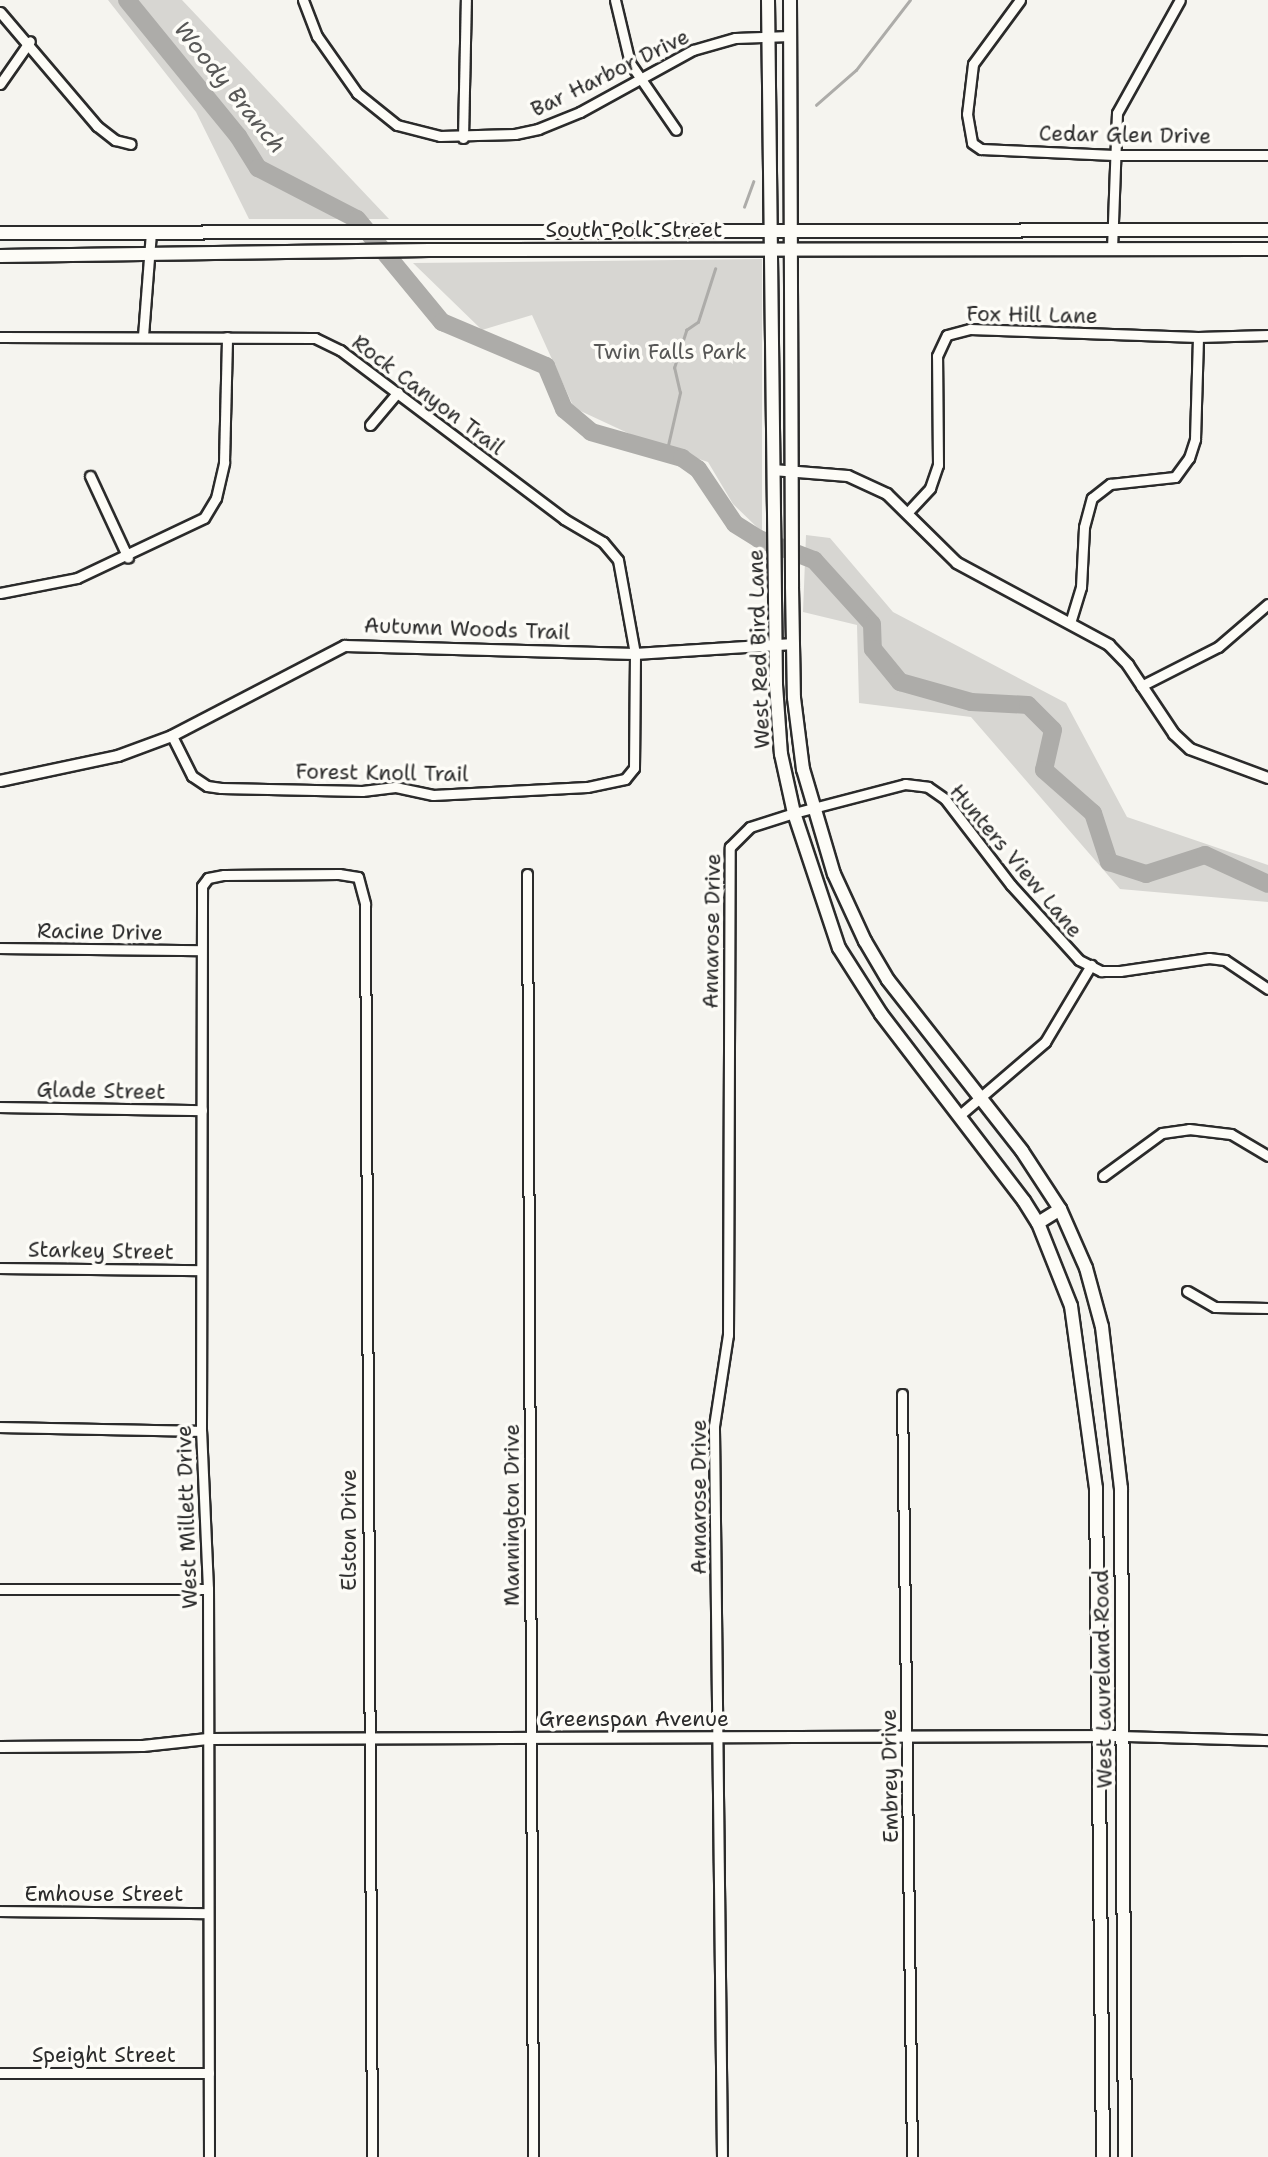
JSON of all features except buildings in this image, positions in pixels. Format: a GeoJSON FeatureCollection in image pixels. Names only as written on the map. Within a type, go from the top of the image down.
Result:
{"type":"FeatureCollection","features":[{"type":"Feature","properties":{"kind":"main road","name":"West Red Bird Lane"},"geometry":{"type":"LineString","coordinates":[[768,0],[777,726],[793,813],[839,948],[881,1014],[961,1114],[1038,1223]]}},
{"type":"Feature","properties":{"kind":"main road","name":"West Red Bird Lane"},"geometry":{"type":"LineString","coordinates":[[790,0],[793,644],[797,729],[811,808],[834,874],[865,941],[888,980],[981,1099],[1060,1209]]}},
{"type":"Feature","properties":{"kind":"main road","name":"South Polk Street"},"geometry":{"type":"LineString","coordinates":[[0,233],[1268,230]]}},
{"type":"Feature","properties":{"kind":"main road","name":"South Polk Street"},"geometry":{"type":"LineString","coordinates":[[0,256],[771,248],[1268,249]]}},
{"type":"Feature","properties":{"kind":"main road"},"geometry":{"type":"LineString","coordinates":[[1038,1223],[1060,1209]]}},
{"type":"Feature","properties":{"kind":"main road","name":"West Laureland Road"},"geometry":{"type":"LineString","coordinates":[[1060,1209],[1086,1268],[1102,1327],[1121,1488],[1125,2157]]}},
{"type":"Feature","properties":{"kind":"main road","name":"West Laureland Road"},"geometry":{"type":"LineString","coordinates":[[1038,1223],[1071,1306],[1096,1488],[1102,2157]]}},
{"type":"Feature","properties":{"kind":"main road"},"geometry":{"type":"LineString","coordinates":[[1096,1488],[1121,1488]]}},
{"type":"Feature","properties":{"kind":"street","name":"Bar Harbor Drive"},"geometry":{"type":"LineString","coordinates":[[303,0],[317,36],[370,107],[410,131],[463,138],[515,134],[559,122],[693,50],[735,38],[790,36]]}},
{"type":"Feature","properties":{"kind":"street"},"geometry":{"type":"LineString","coordinates":[[463,138],[466,0]]}},
{"type":"Feature","properties":{"kind":"street"},"geometry":{"type":"LineString","coordinates":[[615,0],[624,48],[676,130]]}},
{"type":"Feature","properties":{"kind":"street","name":"Cedar Glen Drive"},"geometry":{"type":"LineString","coordinates":[[1020,0],[973,64],[968,131],[972,143],[981,149],[1114,155],[1268,155]]}},
{"type":"Feature","properties":{"kind":"street"},"geometry":{"type":"LineString","coordinates":[[1112,249],[1117,113],[1180,0]]}},
{"type":"Feature","properties":{"kind":"street"},"geometry":{"type":"LineString","coordinates":[[0,12],[30,41],[97,126],[115,140],[131,144]]}},
{"type":"Feature","properties":{"kind":"street"},"geometry":{"type":"LineString","coordinates":[[0,84],[30,41]]}},
{"type":"Feature","properties":{"kind":"street"},"geometry":{"type":"LineString","coordinates":[[143,337],[151,232]]}},
{"type":"Feature","properties":{"kind":"street","name":"Fox Hill Lane"},"geometry":{"type":"LineString","coordinates":[[907,513],[926,494],[938,465],[937,356],[947,335],[970,329],[1198,337],[1268,335]]}},
{"type":"Feature","properties":{"kind":"street","name":"Rock Canyon Trail"},"geometry":{"type":"LineString","coordinates":[[0,337],[315,338],[398,392],[612,551],[618,560],[635,654],[634,747]]}},
{"type":"Feature","properties":{"kind":"street"},"geometry":{"type":"LineString","coordinates":[[0,593],[59,584],[128,558],[194,525],[216,498],[224,462],[227,337]]}},
{"type":"Feature","properties":{"kind":"street"},"geometry":{"type":"LineString","coordinates":[[1070,623],[1081,587],[1084,527],[1092,498],[1111,484],[1175,477],[1189,458],[1195,439],[1198,337]]}},
{"type":"Feature","properties":{"kind":"street"},"geometry":{"type":"LineString","coordinates":[[370,425],[398,392]]}},
{"type":"Feature","properties":{"kind":"street"},"geometry":{"type":"LineString","coordinates":[[773,470],[859,480],[887,494],[957,563],[1109,645],[1174,734],[1190,749],[1268,778]]}},
{"type":"Feature","properties":{"kind":"street"},"geometry":{"type":"LineString","coordinates":[[90,476],[128,558]]}},
{"type":"Feature","properties":{"kind":"street"},"geometry":{"type":"LineString","coordinates":[[1141,686],[1218,647],[1268,604]]}},
{"type":"Feature","properties":{"kind":"street","name":"Autumn Woods Trail"},"geometry":{"type":"LineString","coordinates":[[0,781],[118,756],[172,736],[345,646],[635,654],[793,644]]}},
{"type":"Feature","properties":{"kind":"street","name":"Forest Knoll Trail"},"geometry":{"type":"LineString","coordinates":[[172,736],[192,776],[207,786],[362,791],[395,787],[433,795],[614,782],[634,768],[634,747]]}},
{"type":"Feature","properties":{"kind":"street","name":"Hunters View Lane"},"geometry":{"type":"LineString","coordinates":[[811,808],[905,784],[933,789],[1070,951],[1091,965],[1120,971],[1209,958],[1225,960],[1268,989]]}},
{"type":"Feature","properties":{"kind":"street","name":"Annarose Drive"},"geometry":{"type":"LineString","coordinates":[[722,2157],[714,1426],[728,1335],[728,855],[741,832],[811,808]]}},
{"type":"Feature","properties":{"kind":"street","name":"Mannington Drive"},"geometry":{"type":"LineString","coordinates":[[527,874],[533,2157]]}},
{"type":"Feature","properties":{"kind":"street","name":"West Millett Drive"},"geometry":{"type":"LineString","coordinates":[[209,2157],[208,1589],[201,1430],[202,1110],[199,950],[202,886],[208,878],[351,875],[362,883],[365,904]]}},
{"type":"Feature","properties":{"kind":"street","name":"Elston Drive"},"geometry":{"type":"LineString","coordinates":[[365,904],[367,1738],[372,2157]]}},
{"type":"Feature","properties":{"kind":"street","name":"Racine Drive"},"geometry":{"type":"LineString","coordinates":[[0,948],[199,950]]}},
{"type":"Feature","properties":{"kind":"street"},"geometry":{"type":"LineString","coordinates":[[961,1114],[1045,1042],[1091,965]]}},
{"type":"Feature","properties":{"kind":"street","name":"Glade Street"},"geometry":{"type":"LineString","coordinates":[[0,1107],[202,1110]]}},
{"type":"Feature","properties":{"kind":"street"},"geometry":{"type":"LineString","coordinates":[[1103,1176],[1162,1133],[1189,1129],[1231,1134],[1268,1156]]}},
{"type":"Feature","properties":{"kind":"street","name":"Starkey Street"},"geometry":{"type":"LineString","coordinates":[[0,1268],[201,1270]]}},
{"type":"Feature","properties":{"kind":"street"},"geometry":{"type":"LineString","coordinates":[[1187,1291],[1215,1307],[1268,1308]]}},
{"type":"Feature","properties":{"kind":"street","name":"Embrey Drive"},"geometry":{"type":"LineString","coordinates":[[902,1394],[912,2157]]}},
{"type":"Feature","properties":{"kind":"street"},"geometry":{"type":"LineString","coordinates":[[0,1427],[201,1430]]}},
{"type":"Feature","properties":{"kind":"street"},"geometry":{"type":"LineString","coordinates":[[0,1589],[208,1589]]}},
{"type":"Feature","properties":{"kind":"street","name":"Greenspan Avenue"},"geometry":{"type":"LineString","coordinates":[[0,1747],[143,1746],[208,1738],[1123,1736],[1268,1740]]}},
{"type":"Feature","properties":{"kind":"street","name":"Emhouse Street"},"geometry":{"type":"LineString","coordinates":[[0,1911],[208,1913]]}},
{"type":"Feature","properties":{"kind":"street","name":"Speight Street"},"geometry":{"type":"LineString","coordinates":[[0,2073],[209,2073]]}},
{"type":"Feature","properties":{"kind":"green space"},"geometry":{"type":"Polygon","coordinates":[[[108,0],[182,0],[389,219],[249,219],[196,112],[108,0]]]}},
{"type":"Feature","properties":{"kind":"green space","name":"Twin Falls Park"},"geometry":{"type":"Polygon","coordinates":[[[762,259],[762,532],[733,504],[708,462],[645,441],[574,408],[532,315],[482,330],[413,263],[762,259]]]}},
{"type":"Feature","properties":{"kind":"green space"},"geometry":{"type":"Polygon","coordinates":[[[806,535],[830,538],[893,612],[1066,703],[1127,817],[1268,865],[1268,902],[1120,889],[971,717],[859,703],[857,625],[803,612],[806,535]]]}},
{"type":"Feature","properties":{"kind":"waterway","name":"Woody Branch"},"geometry":{"type":"LineString","coordinates":[[127,0],[238,136],[258,168],[357,219],[442,322],[546,366],[564,409],[591,432],[682,458],[698,469],[735,524],[759,539],[814,560],[872,624],[873,649],[900,682],[971,702],[1028,705],[1053,730],[1044,770],[1093,813],[1109,862],[1146,874],[1205,855],[1268,884]]}},
{"type":"Feature","properties":{"kind":"waterway"},"geometry":{"type":"LineString","coordinates":[[816,105],[856,70],[910,0]]}},
{"type":"Feature","properties":{"kind":"waterway"},"geometry":{"type":"LineString","coordinates":[[744,207],[753,182]]}},
{"type":"Feature","properties":{"kind":"waterway"},"geometry":{"type":"LineString","coordinates":[[666,454],[680,393],[674,368],[686,330],[698,322],[715,269]]}}]}
